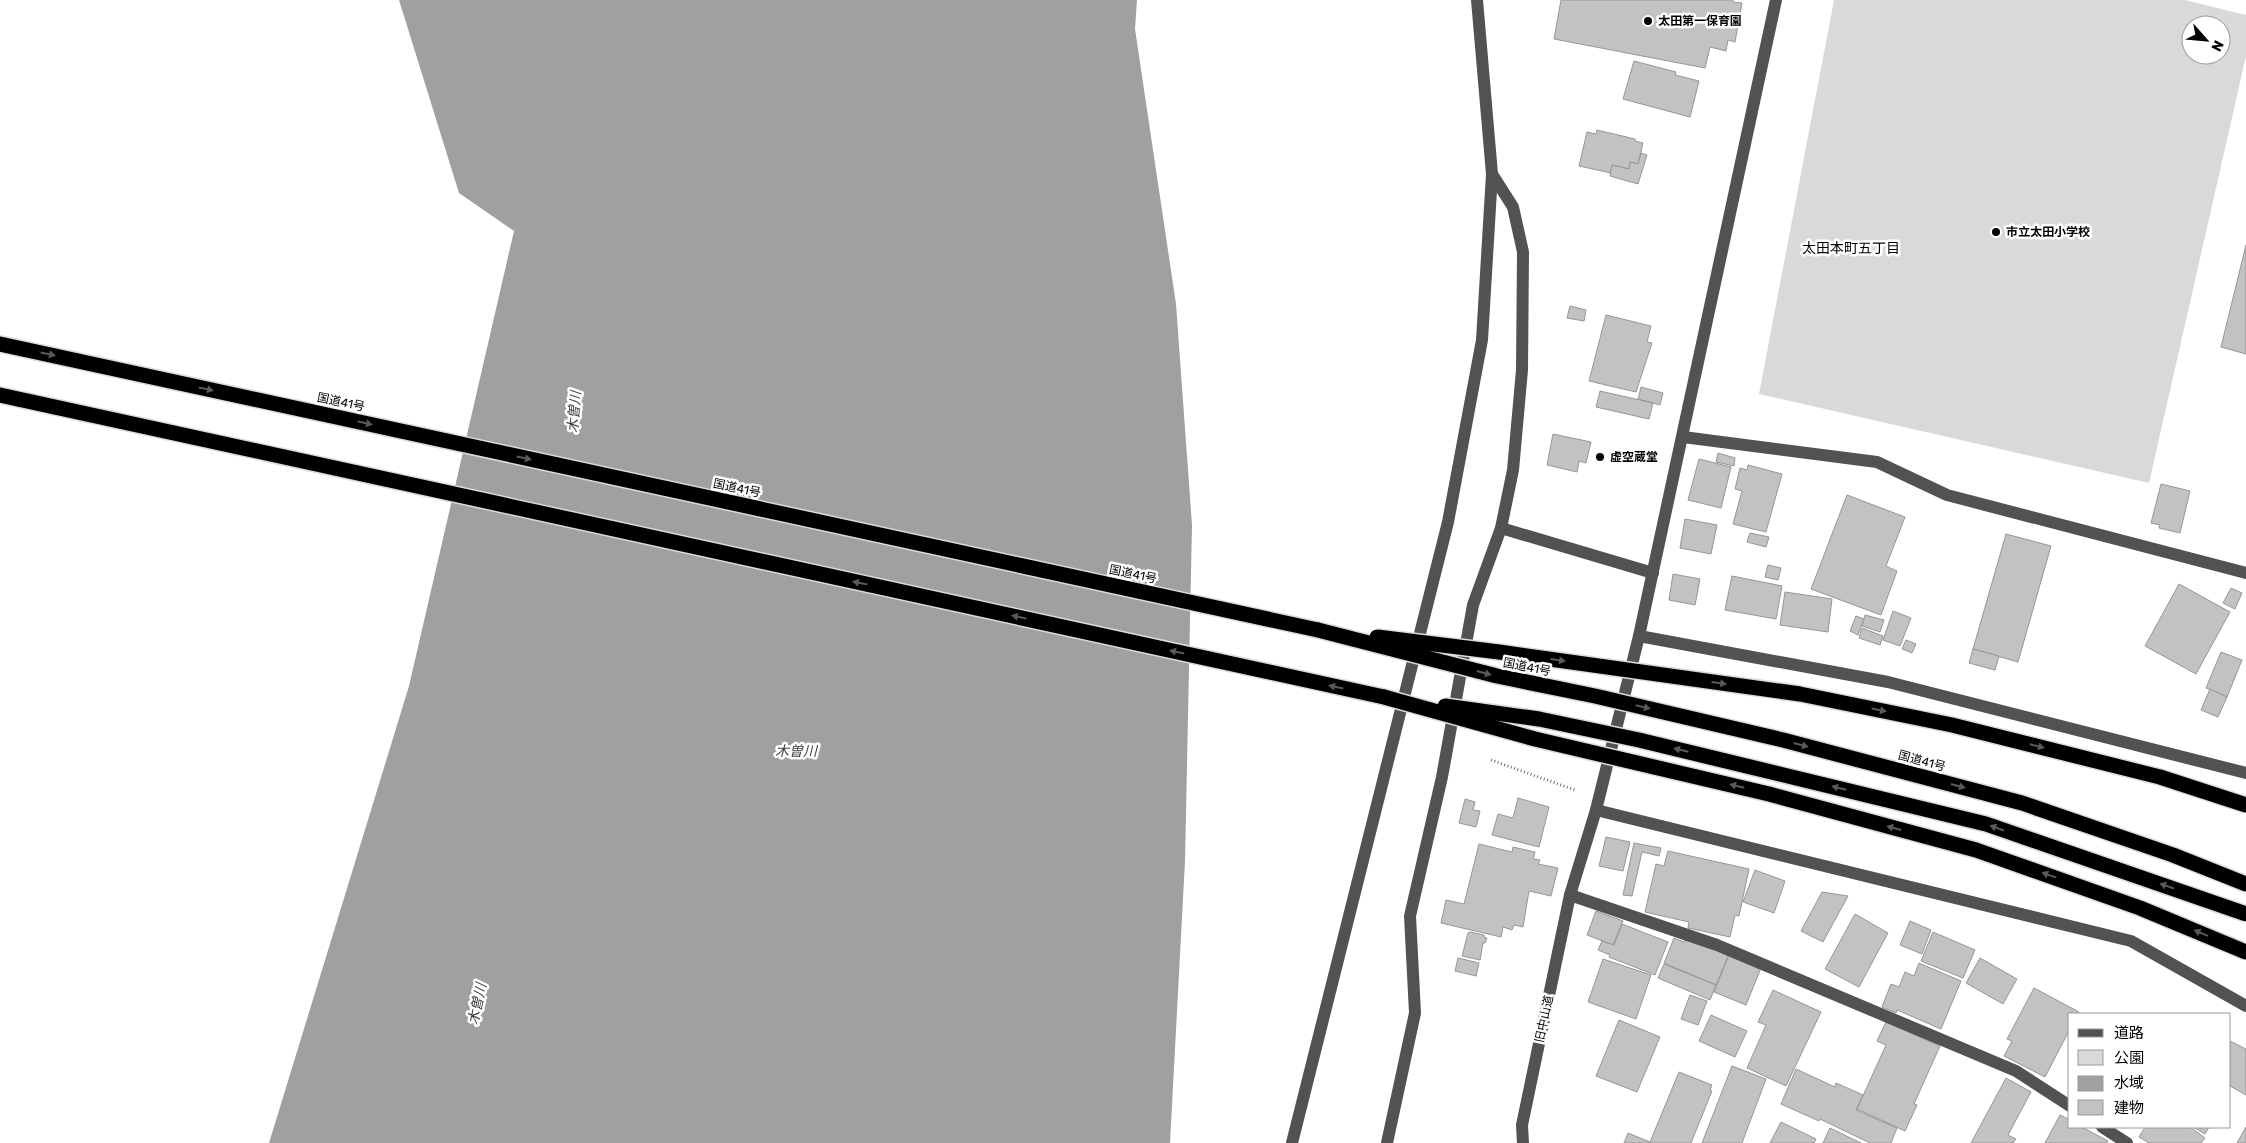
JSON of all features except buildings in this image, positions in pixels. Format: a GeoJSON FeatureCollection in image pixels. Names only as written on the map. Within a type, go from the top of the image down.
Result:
{"type":"FeatureCollection","features":[{"type":"Feature","properties":{"kind":"highway","name":"国道41号"},"geometry":{"type":"LineString","coordinates":[[0,344],[1318,630],[1497,676],[1595,696],[1783,740],[2022,803],[2174,855],[2246,884]]}},
{"type":"Feature","properties":{"kind":"highway"},"geometry":{"type":"LineString","coordinates":[[0,395],[1384,697],[1535,739],[1769,794],[1976,850],[2140,908],[2246,952]]}},
{"type":"Feature","properties":{"kind":"highway"},"geometry":{"type":"LineString","coordinates":[[1318,630],[1499,652],[1800,694],[1952,725],[2160,778],[2246,805]]}},
{"type":"Feature","properties":{"kind":"highway"},"geometry":{"type":"LineString","coordinates":[[1384,697],[1539,719],[1639,740],[1976,822],[2246,914]]}},
{"type":"Feature","properties":{"kind":"street"},"geometry":{"type":"LineString","coordinates":[[1292,1143],[1448,522],[1482,340],[1492,174],[1477,0]]}},
{"type":"Feature","properties":{"kind":"street","name":"旧中山道"},"geometry":{"type":"LineString","coordinates":[[1523,1143],[1522,1125],[1570,895],[1598,804],[1639,636],[1776,0]]}},
{"type":"Feature","properties":{"kind":"street"},"geometry":{"type":"LineString","coordinates":[[1387,1143],[1415,1013],[1410,916],[1442,777],[1473,605],[1500,528],[1513,470],[1522,370],[1523,252],[1512,207],[1492,174]]}},
{"type":"Feature","properties":{"kind":"street"},"geometry":{"type":"LineString","coordinates":[[1683,436],[1877,462],[1947,495],[2246,573]]}},
{"type":"Feature","properties":{"kind":"street"},"geometry":{"type":"LineString","coordinates":[[1500,528],[1653,574]]}},
{"type":"Feature","properties":{"kind":"street"},"geometry":{"type":"LineString","coordinates":[[1639,636],[1888,682],[2246,773]]}},
{"type":"Feature","properties":{"kind":"street"},"geometry":{"type":"LineString","coordinates":[[1598,804],[2131,941],[2246,1006]]}},
{"type":"Feature","properties":{"kind":"street"},"geometry":{"type":"LineString","coordinates":[[1570,895],[1717,945],[2007,1067],[2068,1105]]}},
{"type":"Feature","properties":{"kind":"street"},"geometry":{"type":"LineString","coordinates":[[2104,1128],[2128,1143]]}},
{"type":"Feature","properties":{"kind":"path"},"geometry":{"type":"LineString","coordinates":[[1491,760],[1598,804]]}},
{"type":"Feature","properties":{"kind":"green space","name":"市立太田小学校"},"geometry":{"type":"Polygon","coordinates":[[[1834,0],[2185,0],[2246,15],[2246,56],[2149,483],[1759,394],[1834,0]]]}},
{"type":"Feature","properties":{"kind":"water","name":"木曽川"},"geometry":{"type":"Polygon","coordinates":[[[399,0],[1137,0],[1135,29],[1176,304],[1192,525],[1185,861],[1170,1143],[269,1143],[409,686],[514,231],[459,193],[399,0]]]}},
{"type":"Feature","properties":{"kind":"place","name":"太田第一保育園"},"geometry":{"type":"Point","coordinates":[1648,21]}},
{"type":"Feature","properties":{"kind":"place","name":"市立太田小学校"},"geometry":{"type":"Point","coordinates":[1996,232]}},
{"type":"Feature","properties":{"kind":"place","name":"虚空蔵堂"},"geometry":{"type":"Point","coordinates":[1600,457]}},
{"type":"Feature","properties":{"kind":"district","name":"太田本町五丁目"},"geometry":{"type":"Point","coordinates":[1851,248]}}]}
